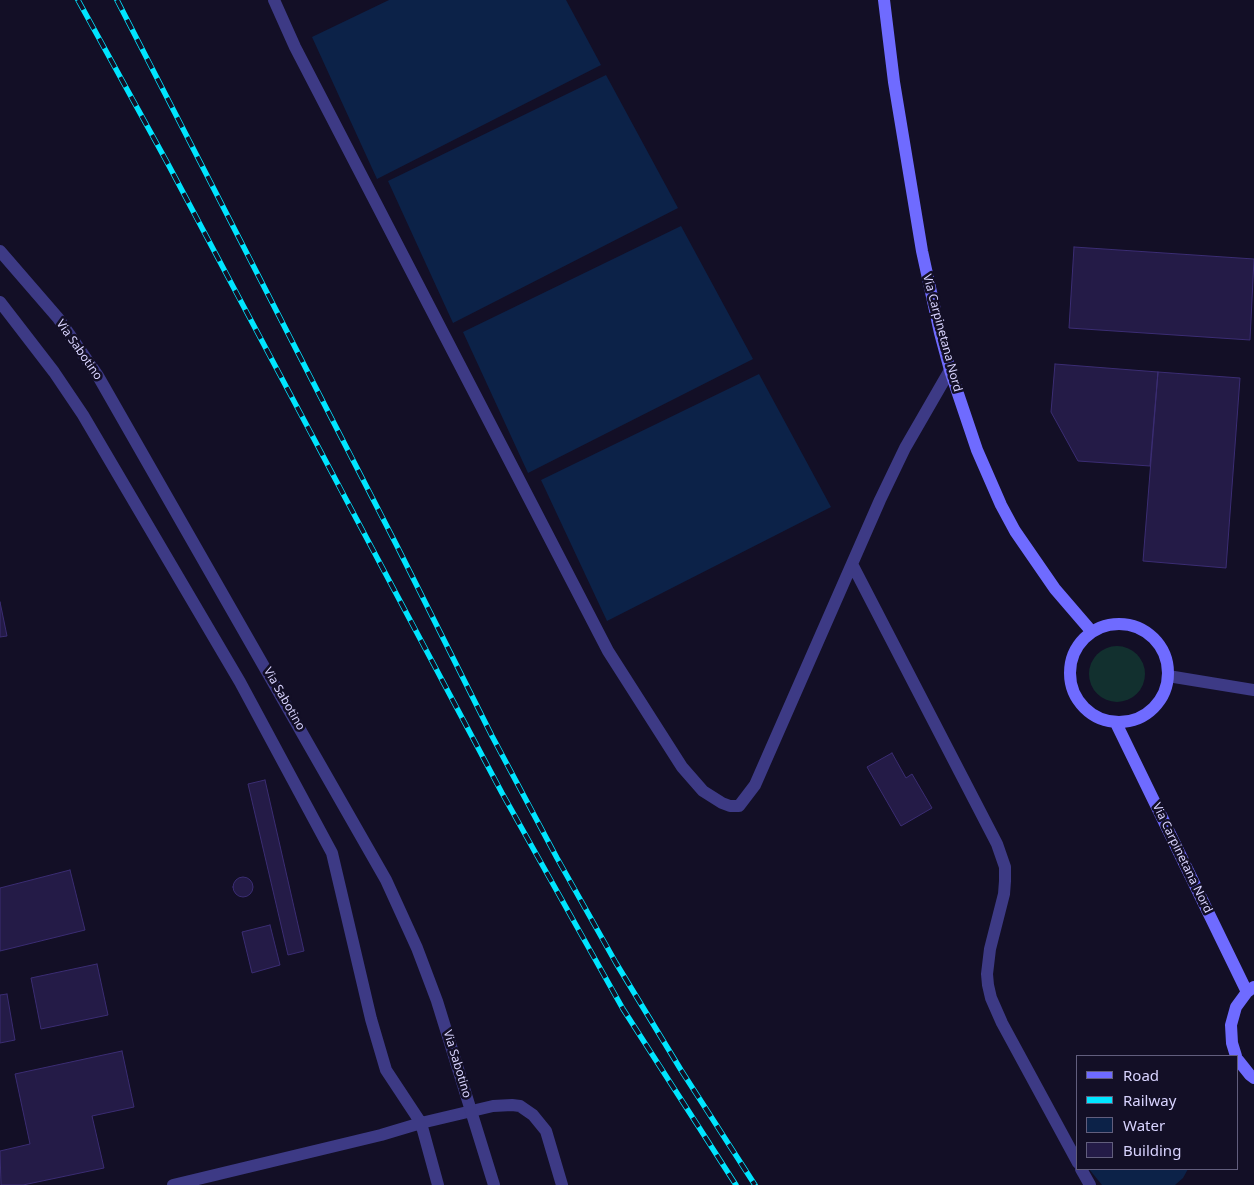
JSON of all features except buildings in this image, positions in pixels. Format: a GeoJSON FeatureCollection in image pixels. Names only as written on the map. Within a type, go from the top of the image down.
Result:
{"type":"FeatureCollection","features":[{"type":"Feature","properties":{"kind":"main road","name":"Via Carpinetana Nord"},"geometry":{"type":"LineString","coordinates":[[884,0],[904,151],[922,251],[950,370],[988,478],[1015,531],[1055,589],[1092,632]]}},
{"type":"Feature","properties":{"kind":"main road"},"geometry":{"type":"LineString","coordinates":[[1121,624],[1136,627],[1150,635],[1160,646],[1167,660],[1168,676],[1165,691],[1158,704],[1152,710],[1132,721],[1116,723],[1101,720],[1088,712],[1077,700],[1070,686],[1069,671],[1072,656],[1080,642],[1092,632],[1106,626],[1121,624]]}},
{"type":"Feature","properties":{"kind":"main road","name":"Via Carpinetana Nord"},"geometry":{"type":"LineString","coordinates":[[1116,723],[1250,990]]}},
{"type":"Feature","properties":{"kind":"main road"},"geometry":{"type":"LineString","coordinates":[[1236,1055],[1232,1043],[1231,1025],[1236,1007],[1250,990]]}},
{"type":"Feature","properties":{"kind":"main road"},"geometry":{"type":"LineString","coordinates":[[1239,1061],[1254,1078]]}},
{"type":"Feature","properties":{"kind":"street"},"geometry":{"type":"LineString","coordinates":[[274,0],[295,47],[608,651],[682,767],[703,791],[722,803],[730,806],[739,806],[755,785],[892,474],[950,370]]}},
{"type":"Feature","properties":{"kind":"street","name":"Via Sabotino"},"geometry":{"type":"LineString","coordinates":[[0,251],[58,318],[98,376],[378,865],[404,918],[437,1001],[494,1185]]}},
{"type":"Feature","properties":{"kind":"street"},"geometry":{"type":"LineString","coordinates":[[0,302],[54,372],[83,415],[240,682],[332,853],[371,1019],[386,1070],[421,1123],[438,1185]]}},
{"type":"Feature","properties":{"kind":"street"},"geometry":{"type":"LineString","coordinates":[[852,564],[997,844],[1005,867],[1005,881],[1004,894],[988,963],[989,992],[1002,1023],[1076,1158]]}},
{"type":"Feature","properties":{"kind":"street"},"geometry":{"type":"LineString","coordinates":[[1168,676],[1254,690]]}},
{"type":"Feature","properties":{"kind":"street"},"geometry":{"type":"LineString","coordinates":[[173,1185],[501,1105],[520,1106],[533,1115],[546,1131],[562,1185]]}},
{"type":"Feature","properties":{"kind":"street"},"geometry":{"type":"LineString","coordinates":[[1082,1170],[1090,1185]]}},
{"type":"Feature","properties":{"kind":"green space"},"geometry":{"type":"Polygon","coordinates":[[[1117,646],[1137,654],[1145,674],[1137,694],[1117,702],[1097,694],[1089,674],[1097,654],[1117,646]]]}},
{"type":"Feature","properties":{"kind":"water"},"geometry":{"type":"Polygon","coordinates":[[[389,0],[566,0],[601,65],[377,179],[312,37],[389,0]]]}},
{"type":"Feature","properties":{"kind":"water"},"geometry":{"type":"Polygon","coordinates":[[[606,75],[678,208],[453,323],[388,181],[606,75]]]}},
{"type":"Feature","properties":{"kind":"water"},"geometry":{"type":"Polygon","coordinates":[[[681,226],[753,359],[528,473],[463,332],[681,226]]]}},
{"type":"Feature","properties":{"kind":"water"},"geometry":{"type":"Polygon","coordinates":[[[759,374],[831,507],[607,621],[541,480],[759,374]]]}},
{"type":"Feature","properties":{"kind":"water"},"geometry":{"type":"Polygon","coordinates":[[[1090,1170],[1187,1170],[1183,1178],[1175,1185],[1102,1185],[1090,1170]]]}},
{"type":"Feature","properties":{"kind":"railway"},"geometry":{"type":"LineString","coordinates":[[78,0],[168,164],[502,793],[623,1009],[736,1185]]}},
{"type":"Feature","properties":{"kind":"railway"},"geometry":{"type":"LineString","coordinates":[[117,0],[396,544],[492,736],[557,858],[616,963],[681,1070],[755,1185]]}}]}
